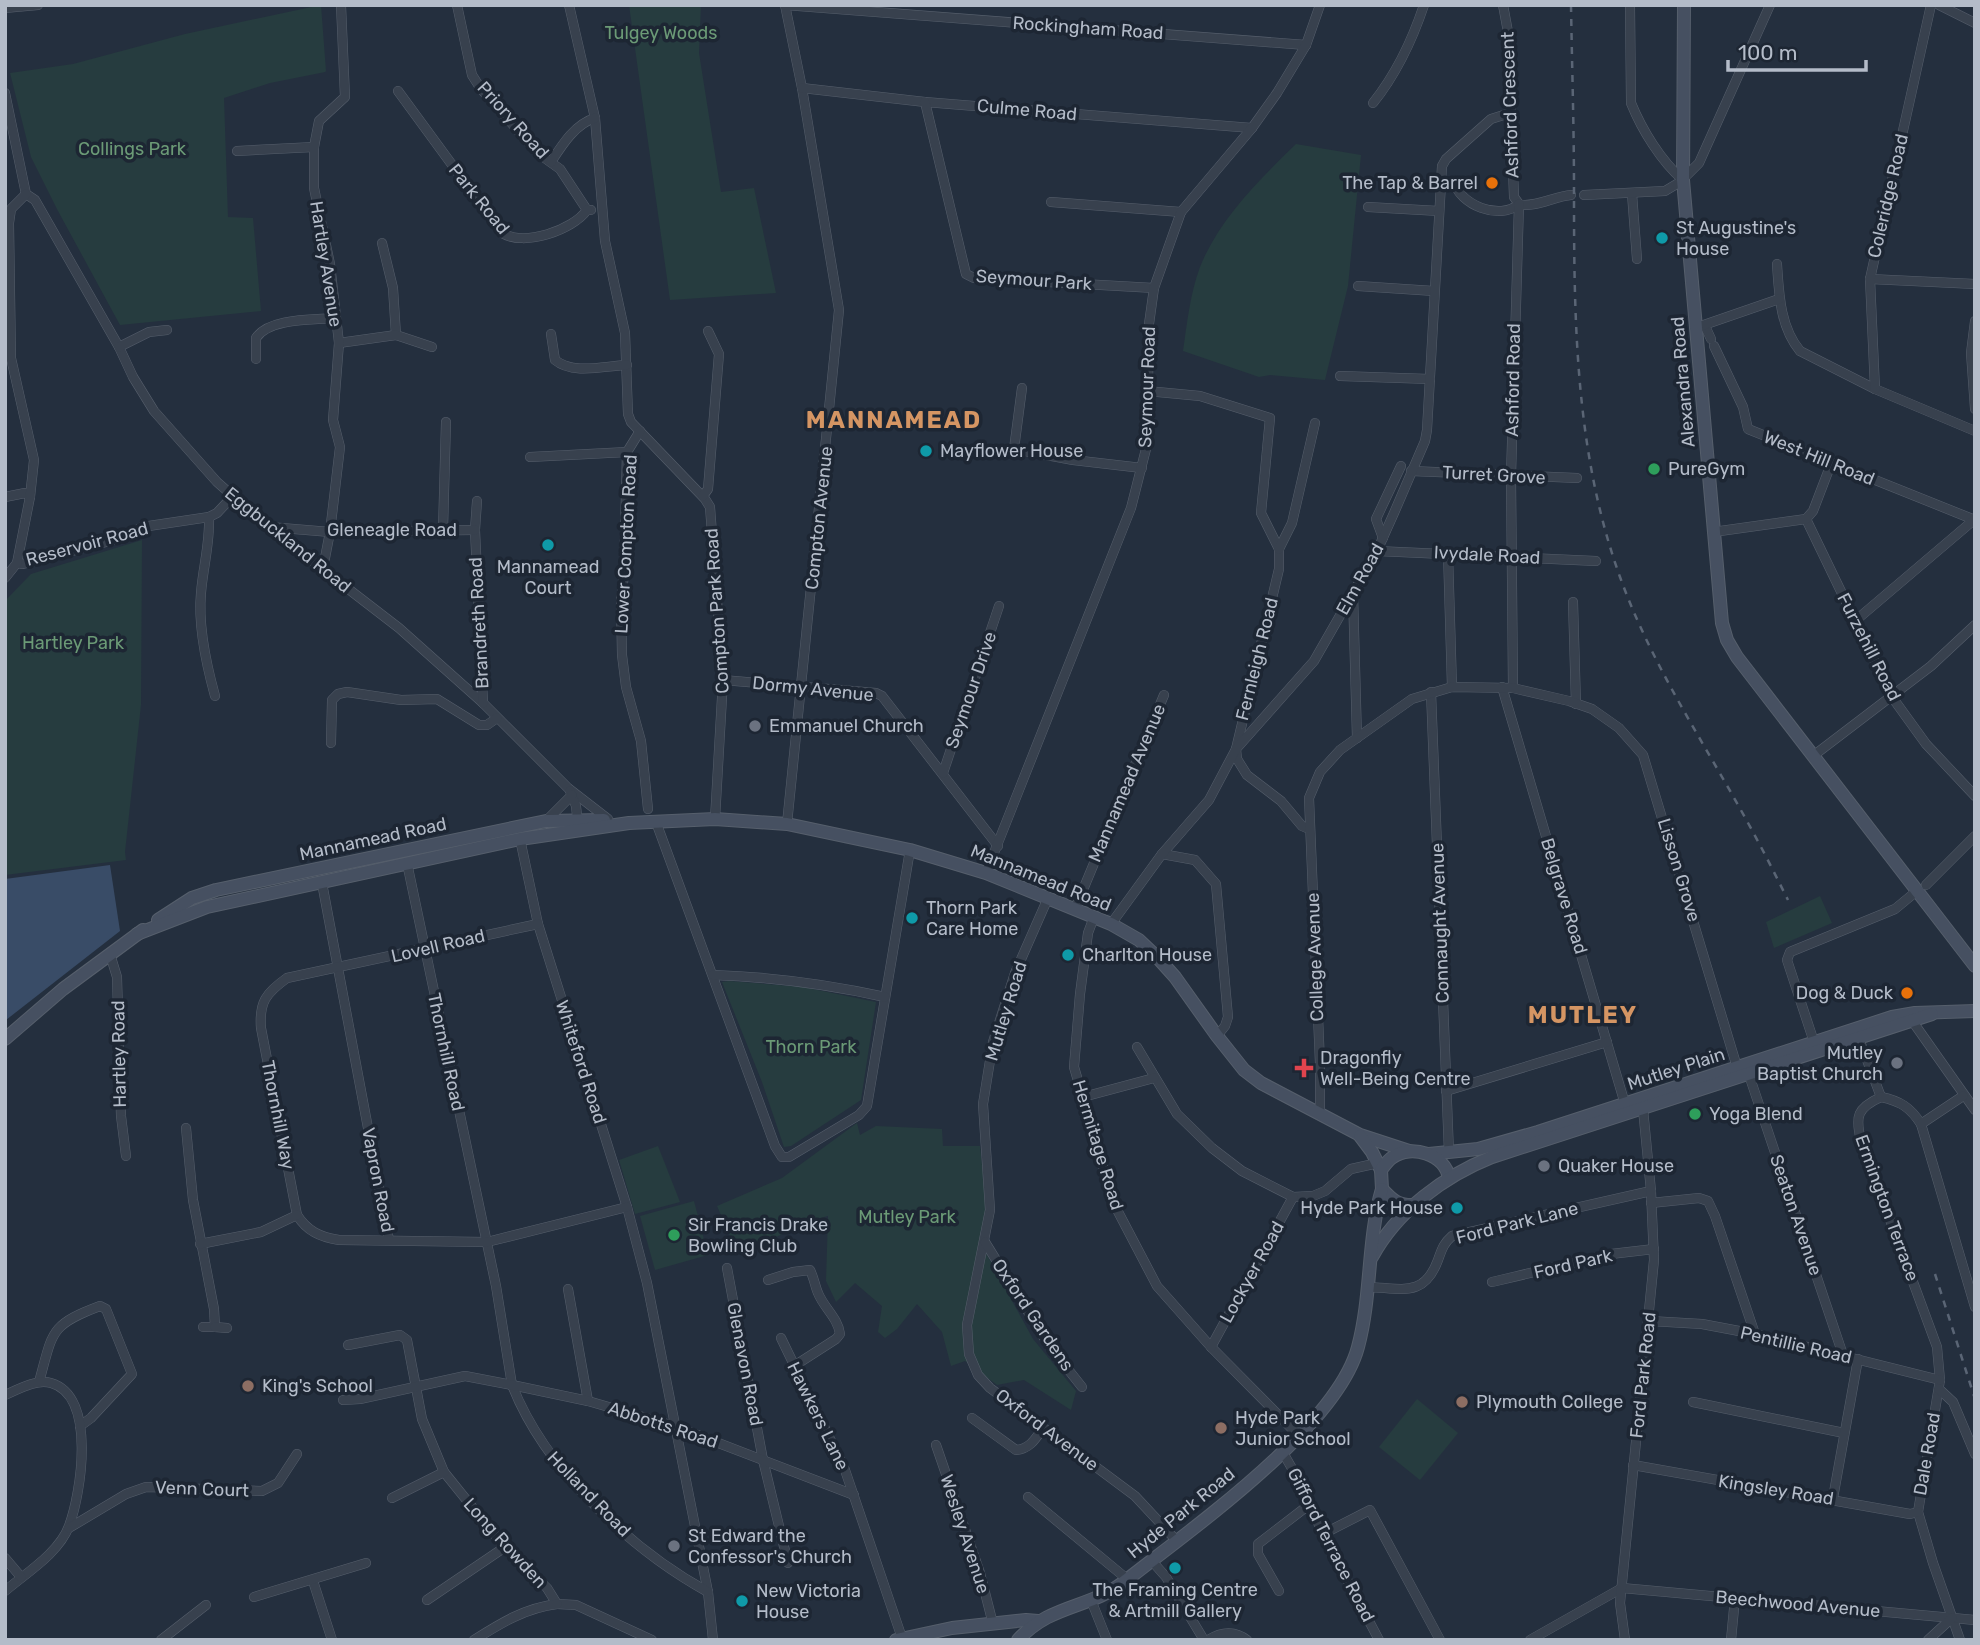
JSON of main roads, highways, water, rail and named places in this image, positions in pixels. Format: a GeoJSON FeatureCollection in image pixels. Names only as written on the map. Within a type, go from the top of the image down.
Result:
{"type":"FeatureCollection","features":[{"type":"Feature","properties":{"kind":"main road","name":"Alexandra Road"},"geometry":{"type":"LineString","coordinates":[[1684,5],[1683,180],[1700,327],[1713,531],[1722,623],[1727,640],[1813,756],[1922,888],[1975,966]]}},
{"type":"Feature","properties":{"kind":"main road","name":"Mannamead Road"},"geometry":{"type":"LineString","coordinates":[[136,934],[207,907],[322,883],[405,856],[546,821],[578,825],[715,819],[787,824],[910,849],[986,873],[1111,924],[1139,940],[1157,957],[1244,1070],[1261,1083],[1360,1135],[1409,1152]]}},
{"type":"Feature","properties":{"kind":"main road","name":"Mannamead Road"},"geometry":{"type":"LineString","coordinates":[[5,1039],[63,989],[136,934],[192,898],[216,890],[405,856],[520,839],[578,825],[609,820],[629,823]]}},
{"type":"Feature","properties":{"kind":"main road","name":"Mutley Plain"},"geometry":{"type":"LineString","coordinates":[[1743,1071],[1814,1042],[1892,1017],[1914,1013],[1975,1011]]}},
{"type":"Feature","properties":{"kind":"main road","name":"Mutley Plain"},"geometry":{"type":"LineString","coordinates":[[1449,1178],[1491,1157],[1642,1104],[1743,1071],[1859,1039],[1932,1014]]}},
{"type":"Feature","properties":{"kind":"main road","name":"Mutley Plain"},"geometry":{"type":"LineString","coordinates":[[1429,1154],[1490,1146],[1625,1104],[1642,1104]]}},
{"type":"Feature","properties":{"kind":"main road"},"geometry":{"type":"LineString","coordinates":[[1360,1135],[1379,1166],[1382,1189],[1394,1202],[1415,1205],[1449,1178],[1448,1168],[1441,1160],[1429,1154],[1409,1152],[1394,1156],[1379,1166]]}},
{"type":"Feature","properties":{"kind":"main road","name":"Hyde Park Road"},"geometry":{"type":"LineString","coordinates":[[1043,1618],[1116,1588],[1238,1491],[1299,1436],[1329,1404],[1352,1366],[1363,1325],[1372,1257],[1372,1235],[1382,1189]]}},
{"type":"Feature","properties":{"kind":"main road","name":"Hyde Park Road"},"geometry":{"type":"LineString","coordinates":[[1372,1257],[1395,1223],[1415,1205]]}},
{"type":"Feature","properties":{"kind":"main road"},"geometry":{"type":"LineString","coordinates":[[899,1639],[952,1628],[1043,1618]]}},
{"type":"Feature","properties":{"kind":"main road"},"geometry":{"type":"LineString","coordinates":[[1018,1640],[1043,1618]]}},
{"type":"Feature","properties":{"kind":"water"},"geometry":{"type":"Polygon","coordinates":[[[110,865],[120,931],[6,1020],[5,879],[110,865]]]}},
{"type":"Feature","properties":{"kind":"railway"},"geometry":{"type":"LineString","coordinates":[[1571,5],[1575,288],[1580,386],[1594,482],[1605,530],[1620,577],[1648,644],[1788,900]]}},
{"type":"Feature","properties":{"kind":"railway"},"geometry":{"type":"LineString","coordinates":[[1935,1274],[1975,1399]]}},
{"type":"Feature","properties":{"kind":"place","name":"The Tap & Barrel"},"geometry":{"type":"Point","coordinates":[1492,183]}},
{"type":"Feature","properties":{"kind":"place","name":"St Augustine's House"},"geometry":{"type":"Point","coordinates":[1662,238]}},
{"type":"Feature","properties":{"kind":"place","name":"Mayflower House"},"geometry":{"type":"Point","coordinates":[926,451]}},
{"type":"Feature","properties":{"kind":"place","name":"PureGym"},"geometry":{"type":"Point","coordinates":[1654,469]}},
{"type":"Feature","properties":{"kind":"place","name":"Mannamead Court"},"geometry":{"type":"Point","coordinates":[548,545]}},
{"type":"Feature","properties":{"kind":"place","name":"Emmanuel Church"},"geometry":{"type":"Point","coordinates":[755,726]}},
{"type":"Feature","properties":{"kind":"place","name":"Thorn Park Care Home"},"geometry":{"type":"Point","coordinates":[912,918]}},
{"type":"Feature","properties":{"kind":"place","name":"Charlton House"},"geometry":{"type":"Point","coordinates":[1068,955]}},
{"type":"Feature","properties":{"kind":"place","name":"Dog & Duck"},"geometry":{"type":"Point","coordinates":[1907,993]}},
{"type":"Feature","properties":{"kind":"place","name":"Mutley Baptist Church"},"geometry":{"type":"Point","coordinates":[1897,1063]}},
{"type":"Feature","properties":{"kind":"place","name":"Dragonfly Well-Being Centre"},"geometry":{"type":"Point","coordinates":[1304,1068]}},
{"type":"Feature","properties":{"kind":"place","name":"Yoga Blend"},"geometry":{"type":"Point","coordinates":[1695,1114]}},
{"type":"Feature","properties":{"kind":"place","name":"Quaker House"},"geometry":{"type":"Point","coordinates":[1544,1166]}},
{"type":"Feature","properties":{"kind":"place","name":"Hyde Park House"},"geometry":{"type":"Point","coordinates":[1457,1208]}},
{"type":"Feature","properties":{"kind":"place","name":"Sir Francis Drake Bowling Club"},"geometry":{"type":"Point","coordinates":[674,1235]}},
{"type":"Feature","properties":{"kind":"place","name":"King's School"},"geometry":{"type":"Point","coordinates":[248,1386]}},
{"type":"Feature","properties":{"kind":"place","name":"Plymouth College"},"geometry":{"type":"Point","coordinates":[1462,1402]}},
{"type":"Feature","properties":{"kind":"place","name":"Hyde Park Junior School"},"geometry":{"type":"Point","coordinates":[1221,1428]}},
{"type":"Feature","properties":{"kind":"place","name":"St Edward the Confessor's Church"},"geometry":{"type":"Point","coordinates":[674,1546]}},
{"type":"Feature","properties":{"kind":"place","name":"The Framing Centre & Artmill Gallery"},"geometry":{"type":"Point","coordinates":[1175,1568]}},
{"type":"Feature","properties":{"kind":"place","name":"New Victoria House"},"geometry":{"type":"Point","coordinates":[742,1601]}},
{"type":"Feature","properties":{"kind":"district","name":"MANNAMEAD"},"geometry":{"type":"Point","coordinates":[894,420]}},
{"type":"Feature","properties":{"kind":"district","name":"MUTLEY"},"geometry":{"type":"Point","coordinates":[1583,1015]}},
{"type":"Feature","properties":{"kind":"park label","name":"Tulgey Woods"},"geometry":{"type":"Point","coordinates":[661,33]}},
{"type":"Feature","properties":{"kind":"park label","name":"Collings Park"},"geometry":{"type":"Point","coordinates":[132,149]}},
{"type":"Feature","properties":{"kind":"park label","name":"Hartley Park"},"geometry":{"type":"Point","coordinates":[73,643]}},
{"type":"Feature","properties":{"kind":"park label","name":"Thorn Park"},"geometry":{"type":"Point","coordinates":[811,1047]}},
{"type":"Feature","properties":{"kind":"park label","name":"Mutley Park"},"geometry":{"type":"Point","coordinates":[907,1217]}}]}
